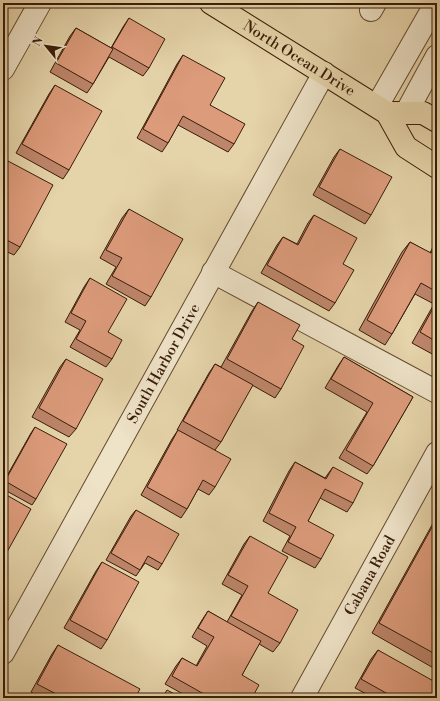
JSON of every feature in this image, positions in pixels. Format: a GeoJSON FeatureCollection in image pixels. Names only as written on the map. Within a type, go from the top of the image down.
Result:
{"type":"FeatureCollection","features":[{"type":"Feature","properties":{"kind":"main road","name":"North Ocean Drive"},"geometry":{"type":"LineString","coordinates":[[211,3],[324,73],[390,111],[423,113],[437,121]]}},
{"type":"Feature","properties":{"kind":"main road","name":"North Ocean Drive"},"geometry":{"type":"LineString","coordinates":[[390,111],[406,147],[437,166]]}},
{"type":"Feature","properties":{"kind":"street"},"geometry":{"type":"LineString","coordinates":[[3,69],[40,3]]}},
{"type":"Feature","properties":{"kind":"street"},"geometry":{"type":"LineString","coordinates":[[390,111],[436,3]]}},
{"type":"Feature","properties":{"kind":"street"},"geometry":{"type":"LineString","coordinates":[[390,111],[437,56]]}},
{"type":"Feature","properties":{"kind":"street","name":"South Harbor Drive"},"geometry":{"type":"LineString","coordinates":[[3,653],[324,73]]}},
{"type":"Feature","properties":{"kind":"street"},"geometry":{"type":"LineString","coordinates":[[213,272],[437,392]]}},
{"type":"Feature","properties":{"kind":"street","name":"Cabana Road"},"geometry":{"type":"LineString","coordinates":[[302,698],[437,453]]}},
{"type":"Feature","properties":{"kind":"building"},"geometry":{"type":"Polygon","coordinates":[[[129,18],[165,39],[149,68],[112,47],[129,18]]]}},
{"type":"Feature","properties":{"kind":"building"},"geometry":{"type":"Polygon","coordinates":[[[76,28],[113,49],[93,84],[56,63],[76,28]]]}},
{"type":"Feature","properties":{"kind":"building"},"geometry":{"type":"Polygon","coordinates":[[[183,55],[225,78],[210,105],[245,124],[234,144],[183,116],[168,143],[143,129],[183,55]]]}},
{"type":"Feature","properties":{"kind":"building"},"geometry":{"type":"Polygon","coordinates":[[[55,85],[102,111],[69,170],[22,144],[55,85]]]}},
{"type":"Feature","properties":{"kind":"building"},"geometry":{"type":"Polygon","coordinates":[[[340,149],[392,177],[371,215],[319,187],[340,149]]]}},
{"type":"Feature","properties":{"kind":"building"},"geometry":{"type":"Polygon","coordinates":[[[8,161],[53,185],[20,247],[3,238],[3,170],[8,161]]]}},
{"type":"Feature","properties":{"kind":"building"},"geometry":{"type":"Polygon","coordinates":[[[129,209],[183,239],[151,297],[112,276],[122,258],[106,250],[129,209]]]}},
{"type":"Feature","properties":{"kind":"building"},"geometry":{"type":"Polygon","coordinates":[[[314,215],[357,238],[343,264],[354,270],[335,303],[267,265],[283,237],[298,245],[314,215]]]}},
{"type":"Feature","properties":{"kind":"building"},"geometry":{"type":"Polygon","coordinates":[[[410,242],[431,253],[437,242],[437,292],[421,283],[392,334],[367,320],[410,242]]]}},
{"type":"Feature","properties":{"kind":"building"},"geometry":{"type":"Polygon","coordinates":[[[90,278],[127,299],[108,332],[122,340],[112,359],[76,339],[86,321],[71,313],[90,278]]]}},
{"type":"Feature","properties":{"kind":"building"},"geometry":{"type":"Polygon","coordinates":[[[437,301],[437,342],[420,332],[437,301]]]}},
{"type":"Feature","properties":{"kind":"building"},"geometry":{"type":"Polygon","coordinates":[[[258,302],[300,325],[292,339],[304,346],[281,389],[227,359],[258,302]]]}},
{"type":"Feature","properties":{"kind":"building"},"geometry":{"type":"Polygon","coordinates":[[[344,357],[413,397],[373,466],[346,450],[373,403],[331,379],[344,357]]]}},
{"type":"Feature","properties":{"kind":"building"},"geometry":{"type":"Polygon","coordinates":[[[66,359],[103,379],[76,429],[39,408],[66,359]]]}},
{"type":"Feature","properties":{"kind":"building"},"geometry":{"type":"Polygon","coordinates":[[[215,364],[253,385],[221,442],[183,421],[215,364]]]}},
{"type":"Feature","properties":{"kind":"building"},"geometry":{"type":"Polygon","coordinates":[[[35,427],[67,444],[36,499],[5,481],[35,427]]]}},
{"type":"Feature","properties":{"kind":"building"},"geometry":{"type":"Polygon","coordinates":[[[178,430],[231,459],[215,487],[203,480],[187,509],[147,487],[178,430]]]}},
{"type":"Feature","properties":{"kind":"building"},"geometry":{"type":"Polygon","coordinates":[[[295,462],[326,479],[333,467],[363,483],[353,503],[325,489],[308,521],[334,535],[321,559],[288,542],[296,527],[269,513],[295,462]]]}},
{"type":"Feature","properties":{"kind":"building"},"geometry":{"type":"Polygon","coordinates":[[[3,493],[31,509],[7,552],[3,549],[3,493]]]}},
{"type":"Feature","properties":{"kind":"building"},"geometry":{"type":"Polygon","coordinates":[[[136,510],[179,534],[162,564],[148,556],[140,570],[111,553],[136,510]]]}},
{"type":"Feature","properties":{"kind":"building"},"geometry":{"type":"Polygon","coordinates":[[[437,518],[437,655],[379,623],[437,518]]]}},
{"type":"Feature","properties":{"kind":"building"},"geometry":{"type":"Polygon","coordinates":[[[250,536],[288,557],[268,593],[298,610],[280,643],[231,616],[248,586],[228,575],[250,536]]]}},
{"type":"Feature","properties":{"kind":"building"},"geometry":{"type":"Polygon","coordinates":[[[102,562],[139,582],[107,640],[70,620],[102,562]]]}},
{"type":"Feature","properties":{"kind":"building"},"geometry":{"type":"Polygon","coordinates":[[[208,611],[261,641],[242,675],[259,685],[252,698],[211,698],[172,676],[182,658],[197,666],[214,637],[198,628],[208,611]]]}},
{"type":"Feature","properties":{"kind":"building"},"geometry":{"type":"Polygon","coordinates":[[[58,645],[140,689],[135,698],[64,698],[37,684],[58,645]]]}},
{"type":"Feature","properties":{"kind":"building"},"geometry":{"type":"Polygon","coordinates":[[[378,650],[437,683],[437,694],[435,698],[395,698],[361,679],[378,650]]]}},
{"type":"Feature","properties":{"kind":"building"},"geometry":{"type":"Polygon","coordinates":[[[167,690],[182,698],[162,698],[167,690]]]}}]}
